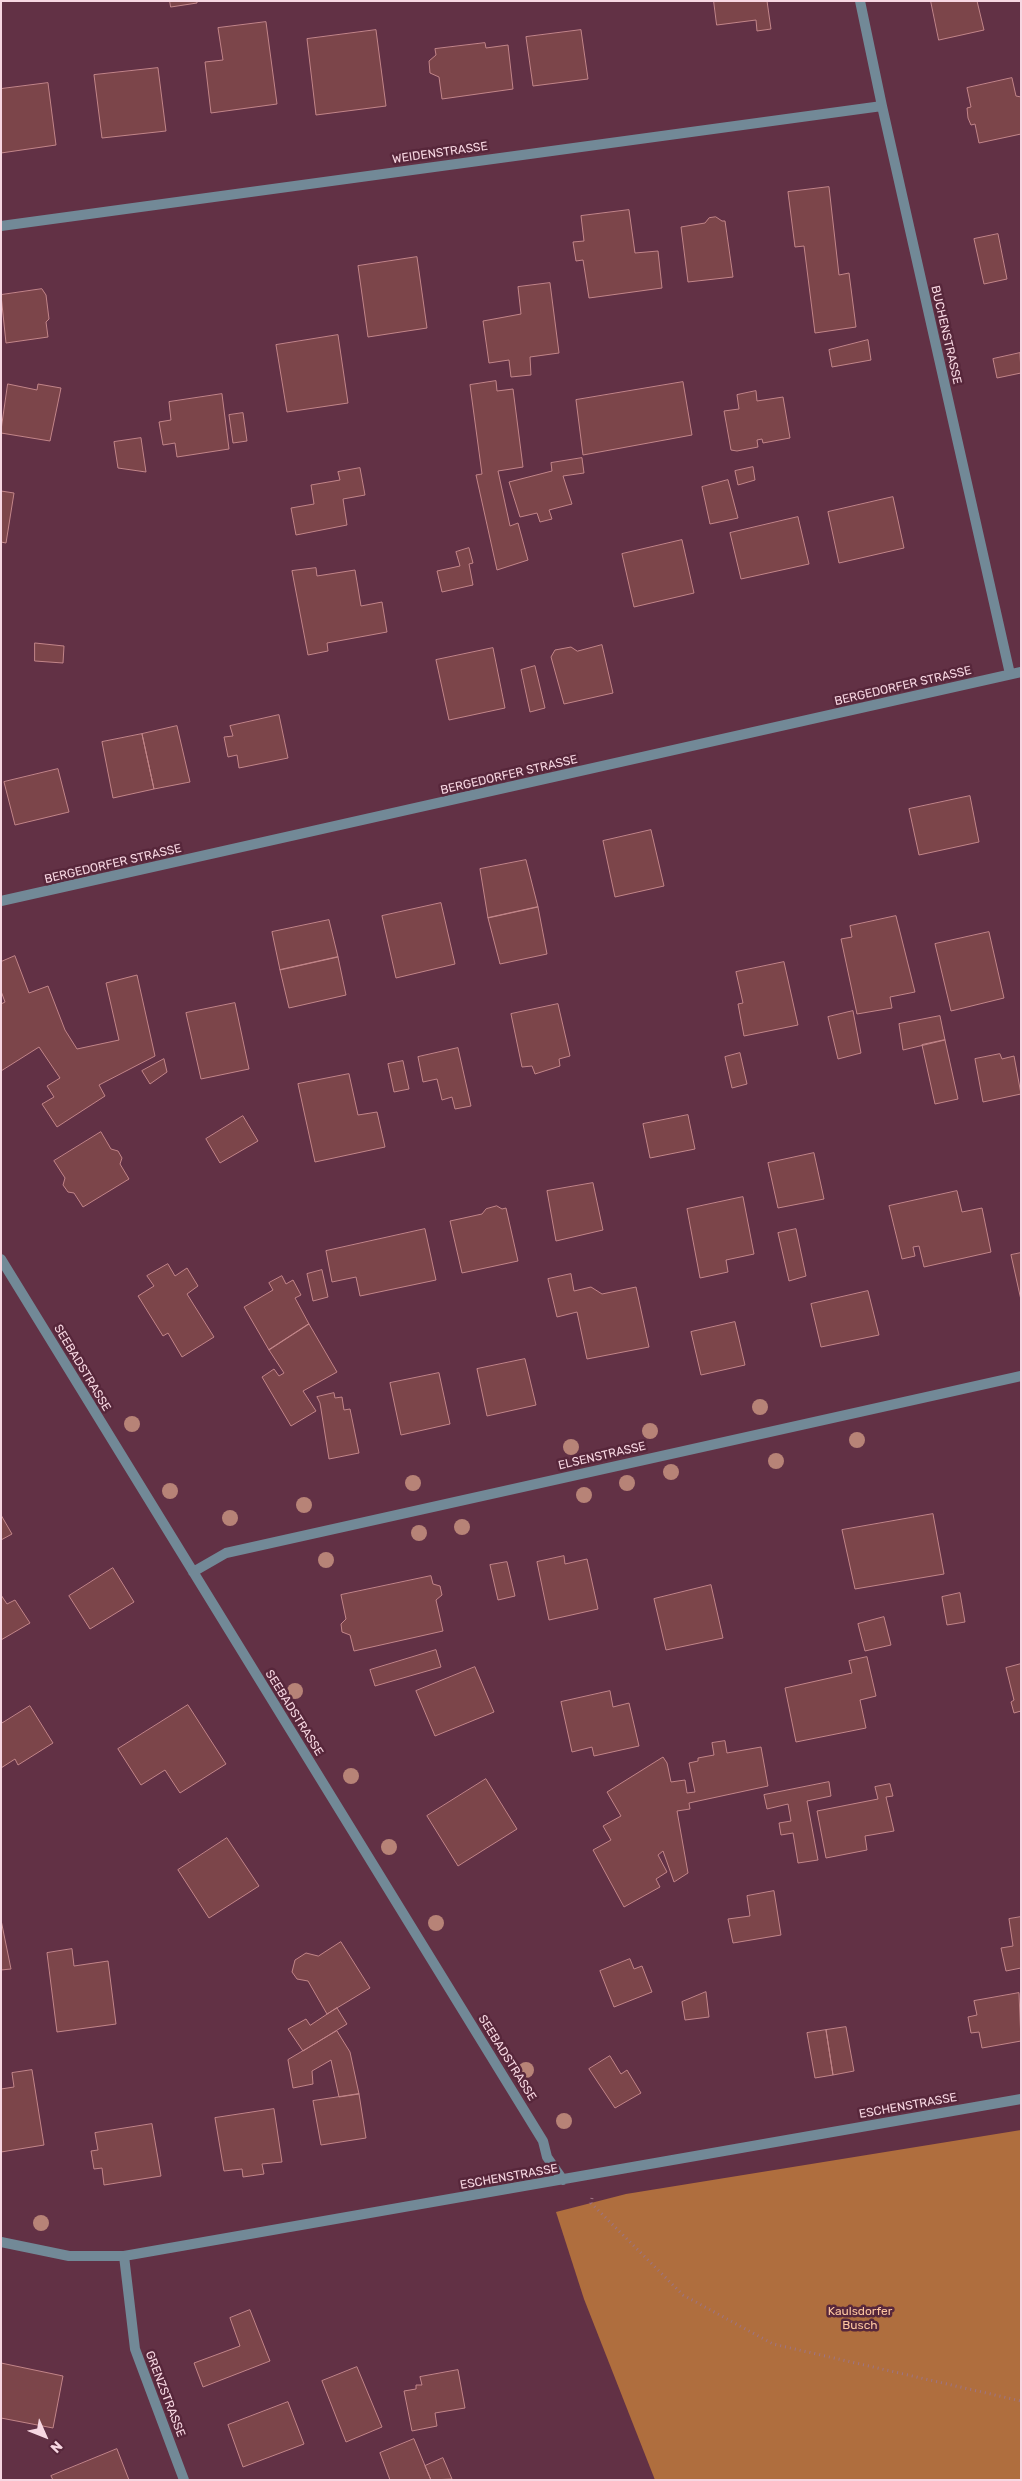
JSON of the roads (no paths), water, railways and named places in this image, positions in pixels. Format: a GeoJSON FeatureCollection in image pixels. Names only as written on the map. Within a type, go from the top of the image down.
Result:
{"type":"FeatureCollection","features":[{"type":"Feature","properties":{"kind":"street","name":"BUCHENSTRASSE"},"geometry":{"type":"LineString","coordinates":[[860,1],[882,106],[1016,673]]}},
{"type":"Feature","properties":{"kind":"street","name":"WEIDENSTRASSE"},"geometry":{"type":"LineString","coordinates":[[1,226],[882,106]]}},
{"type":"Feature","properties":{"kind":"street","name":"BERGEDORFER STRASSE"},"geometry":{"type":"LineString","coordinates":[[1,901],[1016,673]]}},
{"type":"Feature","properties":{"kind":"street","name":"SEEBADSTRASSE"},"geometry":{"type":"LineString","coordinates":[[1,1259],[543,2141],[547,2157],[563,2180]]}},
{"type":"Feature","properties":{"kind":"street","name":"ELSENSTRASSE"},"geometry":{"type":"LineString","coordinates":[[193,1572],[226,1553],[1021,1376]]}},
{"type":"Feature","properties":{"kind":"street","name":"ESCHENSTRASSE"},"geometry":{"type":"LineString","coordinates":[[1,2242],[69,2256],[124,2256],[1021,2100]]}},
{"type":"Feature","properties":{"kind":"street","name":"GRENZSTRASSE"},"geometry":{"type":"LineString","coordinates":[[124,2256],[135,2349],[184,2480]]}},
{"type":"Feature","properties":{"kind":"park label","name":"Kaulsdorfer Busch"},"geometry":{"type":"Point","coordinates":[860,2319]}}]}
